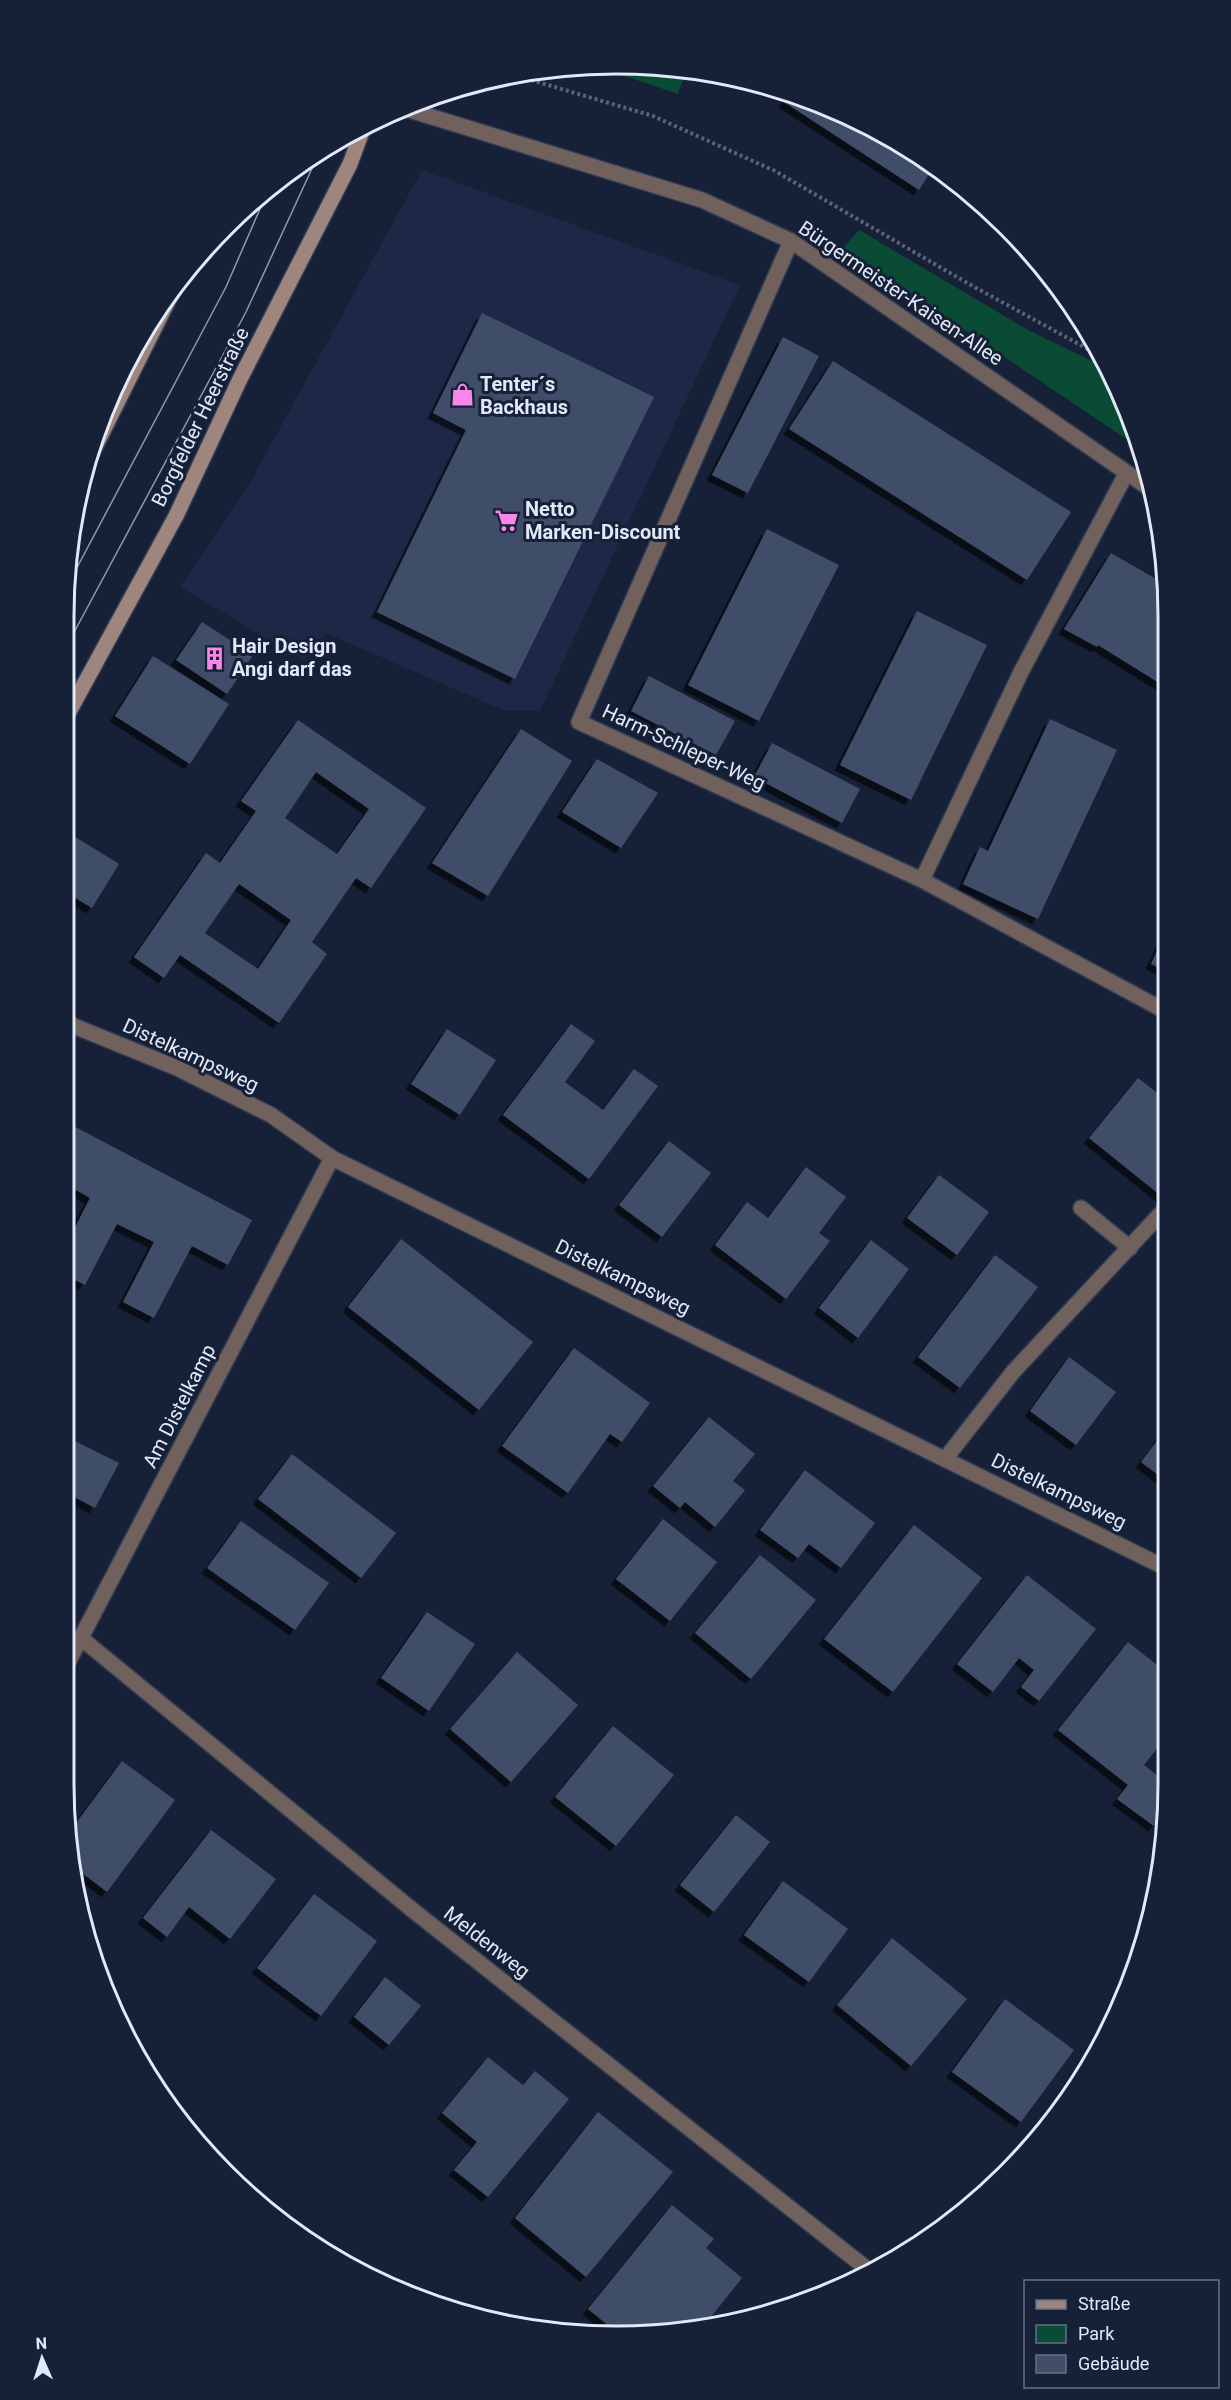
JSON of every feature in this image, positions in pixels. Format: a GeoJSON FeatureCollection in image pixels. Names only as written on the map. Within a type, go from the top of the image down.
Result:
{"type":"FeatureCollection","features":[{"type":"Feature","properties":{"kind":"main road","name":"Borgfelder Heerstraße"},"geometry":{"type":"LineString","coordinates":[[74,704],[176,516],[240,379],[350,164],[360,138]]}},
{"type":"Feature","properties":{"kind":"main road"},"geometry":{"type":"LineString","coordinates":[[116,406],[152,335]]}},
{"type":"Feature","properties":{"kind":"street","name":"Bürgermeister-Kaisen-Allee"},"geometry":{"type":"LineString","coordinates":[[416,112],[702,200],[790,241],[1141,483]]}},
{"type":"Feature","properties":{"kind":"street","name":"Harm-Schleper-Weg"},"geometry":{"type":"LineString","coordinates":[[790,241],[579,722],[922,880],[1157,1007]]}},
{"type":"Feature","properties":{"kind":"street"},"geometry":{"type":"LineString","coordinates":[[922,880],[1021,672],[1126,474]]}},
{"type":"Feature","properties":{"kind":"street","name":"Distelkampsweg"},"geometry":{"type":"LineString","coordinates":[[74,1026],[177,1068],[271,1115],[332,1158],[1157,1564]]}},
{"type":"Feature","properties":{"kind":"street","name":"Am Distelkamp"},"geometry":{"type":"LineString","coordinates":[[74,1653],[332,1158]]}},
{"type":"Feature","properties":{"kind":"street"},"geometry":{"type":"LineString","coordinates":[[1081,1208],[1130,1248]]}},
{"type":"Feature","properties":{"kind":"street"},"geometry":{"type":"LineString","coordinates":[[945,1459],[1013,1372],[1157,1218]]}},
{"type":"Feature","properties":{"kind":"street","name":"Meldenweg"},"geometry":{"type":"LineString","coordinates":[[82,1639],[415,1912],[864,2266]]}},
{"type":"Feature","properties":{"kind":"path"},"geometry":{"type":"LineString","coordinates":[[532,80],[653,116],[775,171],[969,284],[1088,349]]}},
{"type":"Feature","properties":{"kind":"shaded area"},"geometry":{"type":"Polygon","coordinates":[[[422,170],[740,285],[540,711],[505,711],[326,633],[303,660],[180,587],[252,479],[422,170]]]}},
{"type":"Feature","properties":{"kind":"green space"},"geometry":{"type":"Polygon","coordinates":[[[619,74],[684,78],[678,94],[619,74]]]}},
{"type":"Feature","properties":{"kind":"green space"},"geometry":{"type":"Polygon","coordinates":[[[859,230],[1028,330],[1095,363],[1129,441],[843,248],[859,230]]]}},
{"type":"Feature","properties":{"kind":"building"},"geometry":{"type":"Polygon","coordinates":[[[784,102],[790,102],[855,129],[929,174],[919,190],[784,102]]]}},
{"type":"Feature","properties":{"kind":"building","name":"Netto Marken-Discount"},"geometry":{"type":"Polygon","coordinates":[[[482,313],[654,397],[515,679],[377,612],[466,430],[433,413],[482,313]]]}},
{"type":"Feature","properties":{"kind":"building"},"geometry":{"type":"Polygon","coordinates":[[[783,337],[819,356],[748,493],[712,475],[783,337]]]}},
{"type":"Feature","properties":{"kind":"building"},"geometry":{"type":"Polygon","coordinates":[[[833,361],[1071,512],[1027,580],[789,429],[833,361]]]}},
{"type":"Feature","properties":{"kind":"building"},"geometry":{"type":"Polygon","coordinates":[[[767,529],[839,565],[759,721],[688,685],[767,529]]]}},
{"type":"Feature","properties":{"kind":"building"},"geometry":{"type":"Polygon","coordinates":[[[1111,553],[1156,579],[1157,682],[1098,645],[1097,647],[1064,629],[1111,553]]]}},
{"type":"Feature","properties":{"kind":"building"},"geometry":{"type":"Polygon","coordinates":[[[917,611],[987,645],[911,800],[840,765],[917,611]]]}},
{"type":"Feature","properties":{"kind":"building","name":"Hair Design Angi darf das"},"geometry":{"type":"Polygon","coordinates":[[[202,622],[253,655],[227,694],[176,660],[202,622]]]}},
{"type":"Feature","properties":{"kind":"building"},"geometry":{"type":"Polygon","coordinates":[[[153,656],[229,704],[190,764],[115,716],[153,656]]]}},
{"type":"Feature","properties":{"kind":"building"},"geometry":{"type":"Polygon","coordinates":[[[649,676],[735,721],[716,755],[631,711],[649,676]]]}},
{"type":"Feature","properties":{"kind":"building"},"geometry":{"type":"Polygon","coordinates":[[[1050,719],[1117,750],[1038,919],[963,884],[980,847],[988,851],[1050,719]]]}},
{"type":"Feature","properties":{"kind":"building"},"geometry":{"type":"Polygon","coordinates":[[[298,720],[426,808],[371,888],[356,878],[312,942],[327,954],[279,1023],[180,955],[164,978],[134,957],[206,853],[220,863],[256,811],[241,801],[298,720]],[[316,772],[285,818],[337,854],[369,809],[316,772]],[[239,884],[205,933],[258,969],[291,920],[239,884]]]}},
{"type":"Feature","properties":{"kind":"building"},"geometry":{"type":"Polygon","coordinates":[[[521,729],[572,761],[488,896],[432,863],[521,729]]]}},
{"type":"Feature","properties":{"kind":"building"},"geometry":{"type":"Polygon","coordinates":[[[772,743],[860,789],[842,823],[754,777],[772,743]]]}},
{"type":"Feature","properties":{"kind":"building"},"geometry":{"type":"Polygon","coordinates":[[[597,759],[658,793],[621,848],[562,812],[597,759]]]}},
{"type":"Feature","properties":{"kind":"building"},"geometry":{"type":"Polygon","coordinates":[[[74,836],[119,864],[92,908],[74,897],[74,836]]]}},
{"type":"Feature","properties":{"kind":"building"},"geometry":{"type":"Polygon","coordinates":[[[1157,951],[1157,967],[1151,964],[1157,951]]]}},
{"type":"Feature","properties":{"kind":"building"},"geometry":{"type":"Polygon","coordinates":[[[571,1024],[595,1041],[565,1082],[603,1110],[634,1069],[658,1086],[589,1179],[503,1115],[571,1024]]]}},
{"type":"Feature","properties":{"kind":"building"},"geometry":{"type":"Polygon","coordinates":[[[447,1029],[496,1060],[460,1115],[411,1084],[447,1029]]]}},
{"type":"Feature","properties":{"kind":"building"},"geometry":{"type":"Polygon","coordinates":[[[1138,1078],[1157,1093],[1157,1193],[1089,1138],[1138,1078]]]}},
{"type":"Feature","properties":{"kind":"building"},"geometry":{"type":"Polygon","coordinates":[[[74,1126],[252,1220],[228,1265],[192,1246],[154,1318],[123,1302],[154,1242],[117,1224],[85,1285],[74,1280],[74,1229],[90,1198],[74,1189],[74,1126]]]}},
{"type":"Feature","properties":{"kind":"building"},"geometry":{"type":"Polygon","coordinates":[[[669,1141],[711,1173],[662,1237],[619,1205],[669,1141]]]}},
{"type":"Feature","properties":{"kind":"building"},"geometry":{"type":"Polygon","coordinates":[[[806,1167],[846,1197],[819,1233],[830,1241],[786,1299],[715,1245],[747,1202],[768,1218],[806,1167]]]}},
{"type":"Feature","properties":{"kind":"building"},"geometry":{"type":"Polygon","coordinates":[[[939,1175],[989,1212],[957,1255],[907,1218],[939,1175]]]}},
{"type":"Feature","properties":{"kind":"building"},"geometry":{"type":"Polygon","coordinates":[[[401,1239],[533,1342],[479,1410],[348,1307],[401,1239]]]}},
{"type":"Feature","properties":{"kind":"building"},"geometry":{"type":"Polygon","coordinates":[[[871,1240],[909,1269],[858,1338],[819,1308],[871,1240]]]}},
{"type":"Feature","properties":{"kind":"building"},"geometry":{"type":"Polygon","coordinates":[[[995,1255],[1038,1287],[960,1388],[918,1357],[995,1255]]]}},
{"type":"Feature","properties":{"kind":"building"},"geometry":{"type":"Polygon","coordinates":[[[574,1348],[650,1403],[622,1442],[610,1434],[568,1493],[502,1446],[574,1348]]]}},
{"type":"Feature","properties":{"kind":"building"},"geometry":{"type":"Polygon","coordinates":[[[1069,1357],[1116,1392],[1076,1445],[1030,1411],[1069,1357]]]}},
{"type":"Feature","properties":{"kind":"building"},"geometry":{"type":"Polygon","coordinates":[[[709,1417],[755,1454],[733,1481],[745,1490],[715,1527],[685,1502],[680,1508],[653,1486],[709,1417]]]}},
{"type":"Feature","properties":{"kind":"building"},"geometry":{"type":"Polygon","coordinates":[[[74,1440],[119,1463],[95,1508],[74,1497],[74,1440]]]}},
{"type":"Feature","properties":{"kind":"building"},"geometry":{"type":"Polygon","coordinates":[[[1157,1441],[1157,1474],[1141,1462],[1157,1441]]]}},
{"type":"Feature","properties":{"kind":"building"},"geometry":{"type":"Polygon","coordinates":[[[292,1454],[396,1533],[361,1578],[258,1499],[292,1454]]]}},
{"type":"Feature","properties":{"kind":"building"},"geometry":{"type":"Polygon","coordinates":[[[805,1470],[875,1523],[841,1568],[809,1544],[798,1558],[760,1530],[805,1470]]]}},
{"type":"Feature","properties":{"kind":"building"},"geometry":{"type":"Polygon","coordinates":[[[663,1519],[717,1562],[670,1621],[616,1579],[663,1519]]]}},
{"type":"Feature","properties":{"kind":"building"},"geometry":{"type":"Polygon","coordinates":[[[241,1521],[329,1583],[295,1630],[207,1568],[241,1521]]]}},
{"type":"Feature","properties":{"kind":"building"},"geometry":{"type":"Polygon","coordinates":[[[914,1525],[982,1578],[893,1692],[824,1639],[914,1525]]]}},
{"type":"Feature","properties":{"kind":"building"},"geometry":{"type":"Polygon","coordinates":[[[760,1555],[816,1600],[751,1679],[695,1633],[760,1555]]]}},
{"type":"Feature","properties":{"kind":"building"},"geometry":{"type":"Polygon","coordinates":[[[1027,1575],[1096,1629],[1039,1701],[1021,1687],[1034,1670],[1019,1658],[993,1692],[957,1664],[1027,1575]]]}},
{"type":"Feature","properties":{"kind":"building"},"geometry":{"type":"Polygon","coordinates":[[[427,1612],[475,1644],[429,1711],[381,1678],[427,1612]]]}},
{"type":"Feature","properties":{"kind":"building"},"geometry":{"type":"Polygon","coordinates":[[[1128,1642],[1157,1665],[1157,1749],[1144,1765],[1157,1775],[1154,1826],[1117,1799],[1128,1785],[1058,1730],[1128,1642]]]}},
{"type":"Feature","properties":{"kind":"building"},"geometry":{"type":"Polygon","coordinates":[[[517,1652],[578,1705],[511,1782],[450,1729],[517,1652]]]}},
{"type":"Feature","properties":{"kind":"building"},"geometry":{"type":"Polygon","coordinates":[[[613,1726],[674,1775],[616,1846],[555,1797],[613,1726]]]}},
{"type":"Feature","properties":{"kind":"building"},"geometry":{"type":"Polygon","coordinates":[[[122,1761],[175,1800],[107,1892],[81,1872],[75,1824],[122,1761]]]}},
{"type":"Feature","properties":{"kind":"building"},"geometry":{"type":"Polygon","coordinates":[[[736,1815],[770,1842],[714,1912],[680,1885],[736,1815]]]}},
{"type":"Feature","properties":{"kind":"building"},"geometry":{"type":"Polygon","coordinates":[[[211,1830],[276,1879],[230,1939],[189,1907],[167,1937],[143,1918],[211,1830]]]}},
{"type":"Feature","properties":{"kind":"building"},"geometry":{"type":"Polygon","coordinates":[[[783,1881],[848,1929],[809,1982],[744,1935],[783,1881]]]}},
{"type":"Feature","properties":{"kind":"building"},"geometry":{"type":"Polygon","coordinates":[[[314,1894],[377,1941],[321,2016],[257,1968],[314,1894]]]}},
{"type":"Feature","properties":{"kind":"building"},"geometry":{"type":"Polygon","coordinates":[[[892,1938],[967,1999],[911,2066],[837,2005],[892,1938]]]}},
{"type":"Feature","properties":{"kind":"building"},"geometry":{"type":"Polygon","coordinates":[[[385,1977],[421,2006],[389,2045],[354,2017],[385,1977]]]}},
{"type":"Feature","properties":{"kind":"building"},"geometry":{"type":"Polygon","coordinates":[[[1005,1999],[1074,2050],[1021,2122],[952,2072],[1005,1999]]]}},
{"type":"Feature","properties":{"kind":"building"},"geometry":{"type":"Polygon","coordinates":[[[488,2057],[523,2085],[535,2071],[569,2099],[488,2197],[454,2170],[477,2142],[442,2113],[488,2057]]]}},
{"type":"Feature","properties":{"kind":"building"},"geometry":{"type":"Polygon","coordinates":[[[598,2112],[673,2172],[586,2277],[515,2218],[598,2112]]]}},
{"type":"Feature","properties":{"kind":"building"},"geometry":{"type":"Polygon","coordinates":[[[672,2205],[714,2239],[706,2248],[742,2278],[710,2318],[651,2325],[609,2326],[588,2309],[672,2205]]]}},
{"type":"Feature","properties":{"kind":"tram line"},"geometry":{"type":"LineString","coordinates":[[74,632],[246,312],[313,165]]}},
{"type":"Feature","properties":{"kind":"tram line"},"geometry":{"type":"LineString","coordinates":[[76,570],[226,287],[262,205]]}},
{"type":"Feature","properties":{"kind":"place","name":"Tenter´s Backhaus"},"geometry":{"type":"Point","coordinates":[462,395]}},
{"type":"Feature","properties":{"kind":"place","name":"Netto Marken-Discount"},"geometry":{"type":"Point","coordinates":[507,521]}},
{"type":"Feature","properties":{"kind":"place","name":"Hair Design Angi darf das"},"geometry":{"type":"Point","coordinates":[214,658]}}]}
